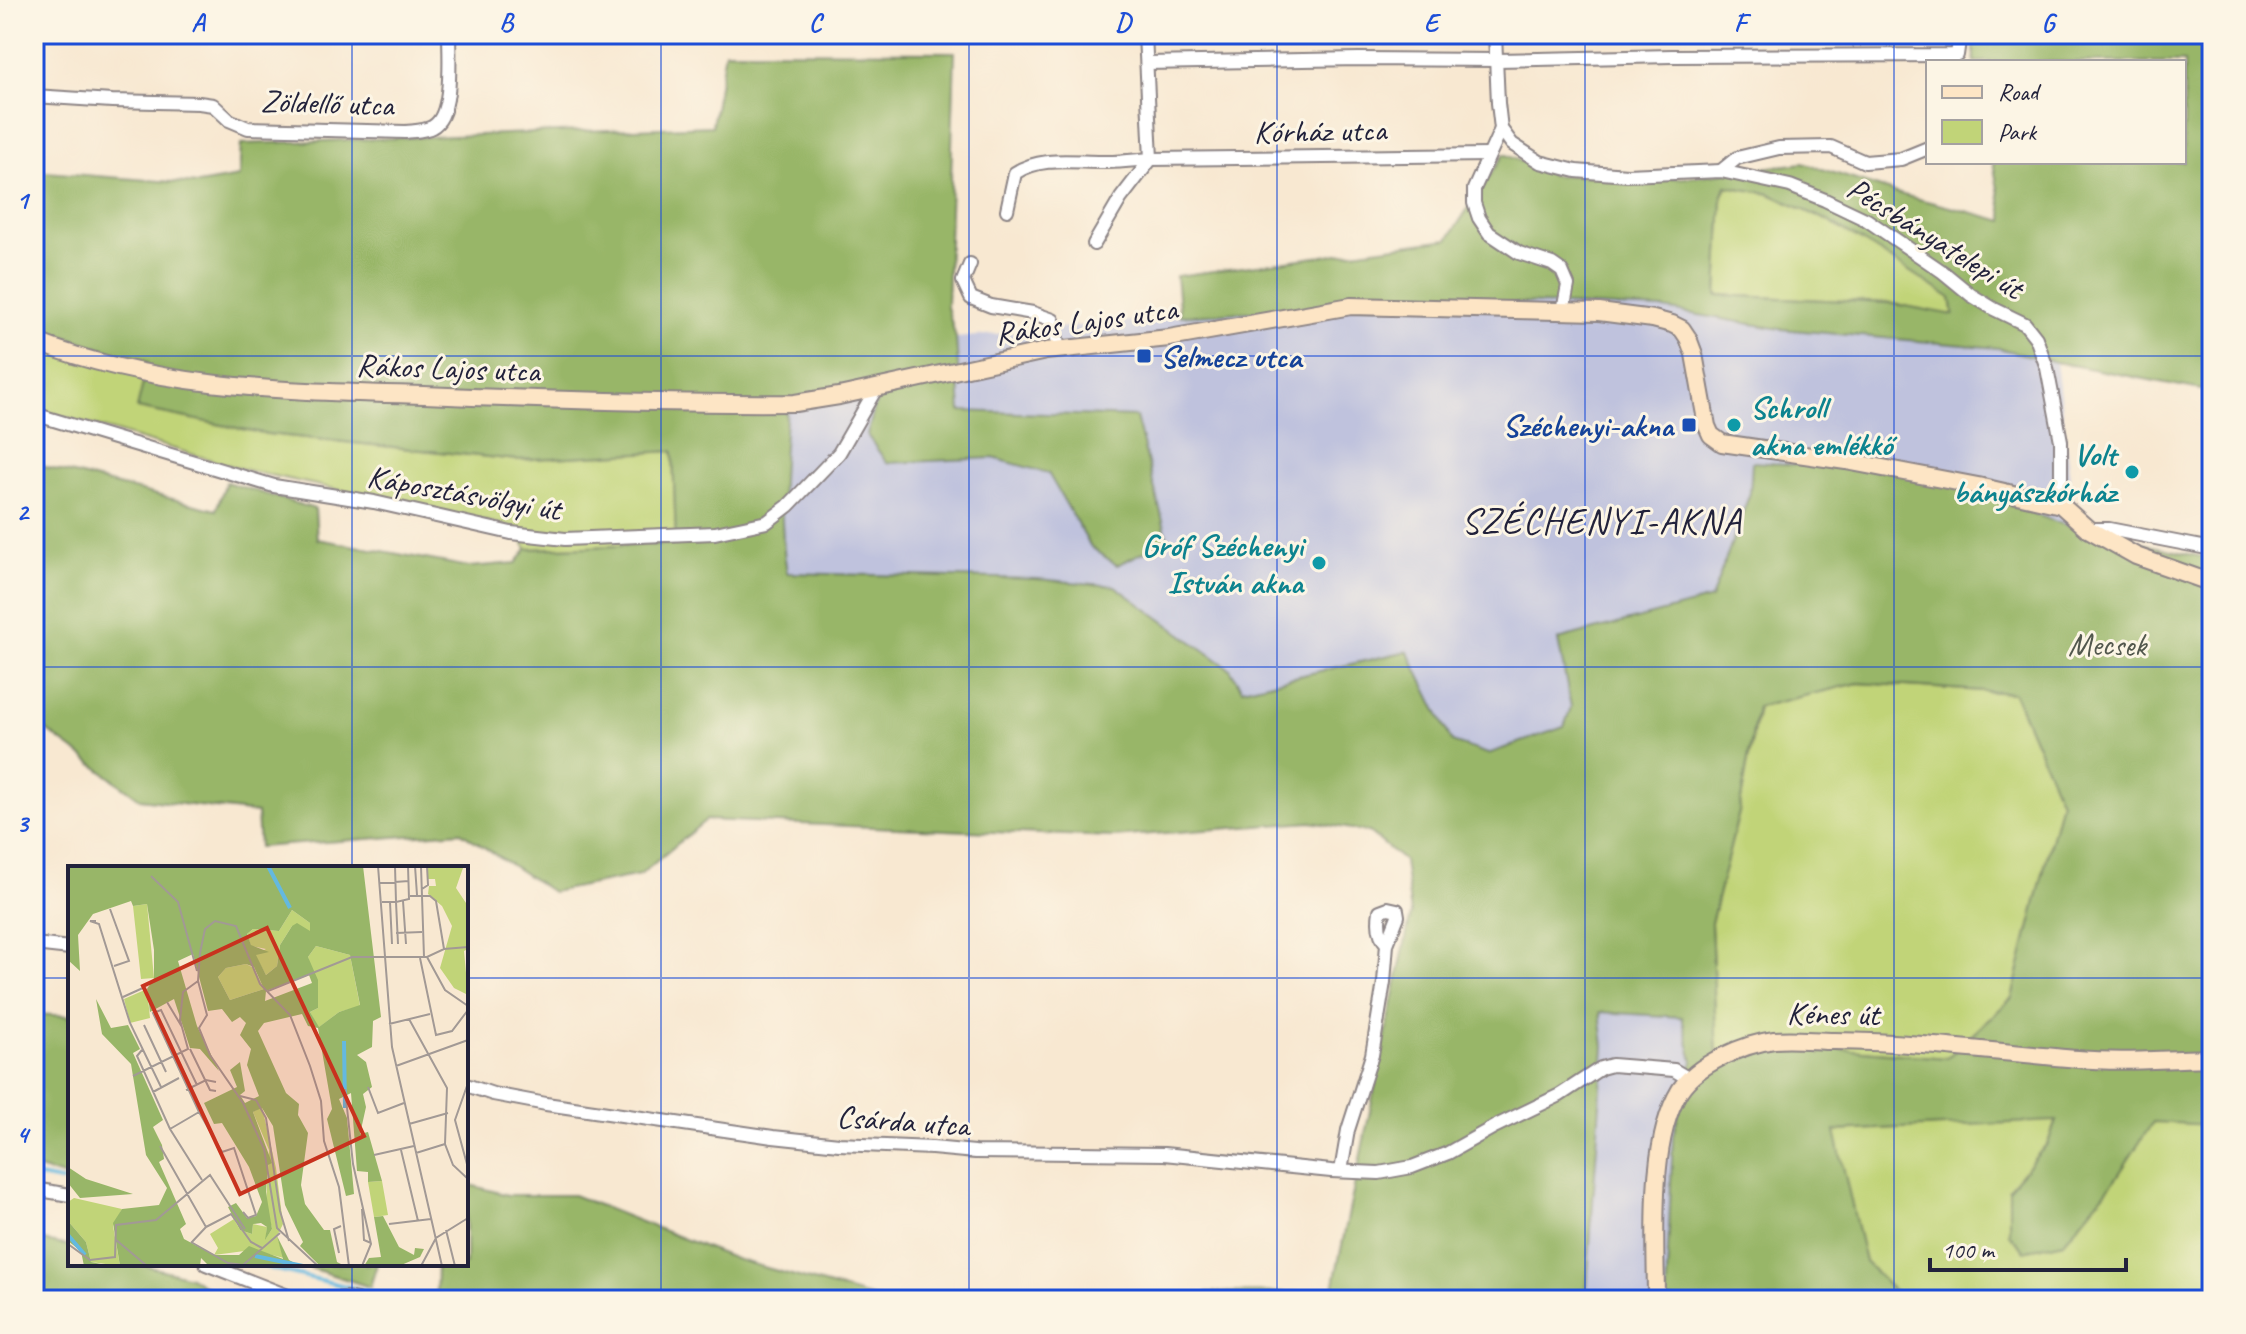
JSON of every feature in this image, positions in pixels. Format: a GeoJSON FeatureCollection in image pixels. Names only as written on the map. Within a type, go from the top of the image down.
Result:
{"type":"FeatureCollection","features":[{"type":"Feature","properties":{"kind":"street","name":"Zöldellő utca"},"geometry":{"type":"LineString","coordinates":[[34,96],[213,105],[229,120],[248,128],[406,132],[431,128],[446,108],[449,34]]}},
{"type":"Feature","properties":{"kind":"street"},"geometry":{"type":"LineString","coordinates":[[1094,244],[1121,198],[1151,159],[1145,34]]}},
{"type":"Feature","properties":{"kind":"street"},"geometry":{"type":"LineString","coordinates":[[1495,34],[1501,129],[1474,189],[1474,203],[1489,233],[1519,253],[1552,264],[1562,271],[1568,285],[1563,311]]}},
{"type":"Feature","properties":{"kind":"street"},"geometry":{"type":"LineString","coordinates":[[1147,63],[1957,55],[1960,34]]}},
{"type":"Feature","properties":{"kind":"street","name":"Pécsbányatelepi út"},"geometry":{"type":"LineString","coordinates":[[1501,129],[1512,144],[1540,162],[1576,171],[1627,175],[1721,171],[1790,186],[1867,220],[1971,295],[2025,324],[2036,338],[2045,359],[2061,441],[2061,505]]}},
{"type":"Feature","properties":{"kind":"street"},"geometry":{"type":"LineString","coordinates":[[1721,171],[1737,158],[1779,148],[1831,147],[1865,162],[1901,159],[1926,149]]}},
{"type":"Feature","properties":{"kind":"street","name":"Kórház utca"},"geometry":{"type":"LineString","coordinates":[[1151,159],[1489,155]]}},
{"type":"Feature","properties":{"kind":"street"},"geometry":{"type":"LineString","coordinates":[[1007,210],[1015,173],[1025,166],[1048,161],[1151,159]]}},
{"type":"Feature","properties":{"kind":"street"},"geometry":{"type":"LineString","coordinates":[[970,264],[963,281],[971,298],[991,306],[1033,313],[1053,320],[1059,349]]}},
{"type":"Feature","properties":{"kind":"street","name":"Rákos Lajos utca"},"geometry":{"type":"LineString","coordinates":[[34,341],[121,369],[226,386],[484,398],[795,403],[1059,349],[1169,338],[1351,306],[1599,312],[1637,316],[1682,329],[1694,354],[1707,426],[1711,435],[1722,443],[1846,461],[2061,505]]}},
{"type":"Feature","properties":{"kind":"street","name":"Káposztásvölgyi út"},"geometry":{"type":"LineString","coordinates":[[34,414],[274,486],[374,502],[511,533],[565,539],[715,533],[767,522],[788,506],[839,453],[877,387]]}},
{"type":"Feature","properties":{"kind":"street"},"geometry":{"type":"LineString","coordinates":[[2061,505],[2088,529],[2136,556],[2212,583]]}},
{"type":"Feature","properties":{"kind":"street"},"geometry":{"type":"LineString","coordinates":[[2088,529],[2109,529],[2212,549]]}},
{"type":"Feature","properties":{"kind":"street"},"geometry":{"type":"LineString","coordinates":[[34,944],[68,948]]}},
{"type":"Feature","properties":{"kind":"street"},"geometry":{"type":"LineString","coordinates":[[1341,1171],[1348,1130],[1372,1055],[1387,944]]}},
{"type":"Feature","properties":{"kind":"street","name":"Kénes út"},"geometry":{"type":"LineString","coordinates":[[1656,1300],[1656,1207],[1661,1148],[1669,1118],[1679,1092],[1689,1079],[1701,1068],[1723,1057],[1773,1040],[1875,1042],[2082,1060],[2141,1062],[2212,1058]]}},
{"type":"Feature","properties":{"kind":"street","name":"Csárda utca"},"geometry":{"type":"LineString","coordinates":[[468,1086],[546,1104],[813,1141],[975,1152],[1164,1154],[1379,1173],[1412,1167],[1448,1153],[1560,1095],[1601,1068],[1612,1065],[1674,1070],[1689,1079]]}},
{"type":"Feature","properties":{"kind":"street"},"geometry":{"type":"LineString","coordinates":[[34,1189],[68,1195]]}},
{"type":"Feature","properties":{"kind":"street"},"geometry":{"type":"LineString","coordinates":[[211,1266],[298,1300]]}},
{"type":"Feature","properties":{"kind":"street"},"geometry":{"type":"LineString","coordinates":[[318,1300],[357,1300]]}},
{"type":"Feature","properties":{"kind":"shaded area"},"geometry":{"type":"Polygon","coordinates":[[[1438,300],[1664,309],[1781,329],[1998,348],[2056,362],[2076,529],[1918,472],[1750,493],[1711,599],[1571,707],[1564,727],[1488,754],[1452,742],[1408,651],[1242,689],[1230,669],[1115,586],[1037,579],[787,573],[782,541],[781,468],[787,409],[878,395],[887,463],[993,458],[1049,473],[1091,547],[1136,418],[961,411],[956,338],[1180,316],[1438,300]]]}},
{"type":"Feature","properties":{"kind":"shaded area"},"geometry":{"type":"Polygon","coordinates":[[[1600,1012],[1682,1017],[1693,1061],[1673,1135],[1666,1300],[1586,1300],[1604,1046],[1600,1012]]]}},
{"type":"Feature","properties":{"kind":"green space"},"geometry":{"type":"Polygon","coordinates":[[[1974,34],[2212,34],[2212,392],[1998,348],[1781,329],[1664,309],[1438,300],[1180,316],[1176,276],[1448,239],[1504,154],[1552,175],[1683,178],[1803,163],[1903,195],[2004,221],[1993,164],[2186,164],[2186,60],[1974,60],[1974,34]],[[1726,186],[1722,198],[1717,295],[1889,303],[1954,315],[1951,298],[1826,220],[1770,194],[1726,186]]]}},
{"type":"Feature","properties":{"kind":"green space","name":"Mecsek"},"geometry":{"type":"Polygon","coordinates":[[[725,51],[955,52],[947,307],[956,338],[961,411],[1136,417],[1168,540],[1117,565],[1091,547],[1048,473],[993,458],[887,463],[867,435],[878,396],[787,409],[782,512],[787,573],[1037,579],[1115,586],[1230,669],[1242,689],[1408,651],[1452,742],[1488,754],[1564,727],[1571,707],[1558,640],[1711,599],[1750,493],[1752,462],[1918,472],[2076,529],[2212,559],[2212,1125],[2153,1122],[2113,1183],[2064,1242],[2025,1251],[2009,1234],[2009,1188],[2048,1143],[2056,1121],[1835,1131],[1865,1262],[1903,1300],[1666,1300],[1673,1135],[1693,1061],[1682,1017],[1600,1012],[1604,1046],[1586,1300],[1202,1300],[1207,1292],[1332,1293],[1411,914],[1404,861],[1369,832],[1311,822],[1113,837],[706,820],[640,875],[552,892],[461,832],[259,847],[257,813],[140,799],[34,721],[34,464],[216,510],[226,482],[315,509],[317,539],[469,567],[516,563],[527,549],[676,544],[673,451],[517,460],[267,434],[137,408],[148,362],[34,325],[34,171],[198,184],[239,177],[241,144],[712,126],[725,51]],[[1858,683],[1757,707],[1739,812],[1711,923],[1717,1056],[1779,1044],[1947,1058],[2012,998],[2061,801],[2014,693],[1858,683]]]}},
{"type":"Feature","properties":{"kind":"green space"},"geometry":{"type":"Polygon","coordinates":[[[1727,186],[1770,194],[1826,220],[1951,298],[1954,316],[1889,303],[1717,295],[1722,198],[1727,186]]]}},
{"type":"Feature","properties":{"kind":"green space"},"geometry":{"type":"Polygon","coordinates":[[[34,325],[122,356],[149,362],[138,408],[267,434],[517,460],[673,451],[676,544],[527,549],[516,528],[246,470],[34,408],[34,325]]]}},
{"type":"Feature","properties":{"kind":"green space"},"geometry":{"type":"Polygon","coordinates":[[[1858,683],[2014,693],[2061,801],[2012,998],[1947,1058],[1779,1044],[1717,1056],[1711,923],[1739,812],[1758,707],[1858,683]]]}},
{"type":"Feature","properties":{"kind":"green space"},"geometry":{"type":"Polygon","coordinates":[[[34,1014],[68,1016],[68,1177],[34,1168],[34,1014]]]}},
{"type":"Feature","properties":{"kind":"green space"},"geometry":{"type":"Polygon","coordinates":[[[2056,1120],[2048,1143],[2009,1188],[2113,1183],[2153,1121],[2212,1125],[2212,1284],[2199,1300],[1903,1300],[1865,1262],[1834,1131],[2056,1120]]]}},
{"type":"Feature","properties":{"kind":"green space"},"geometry":{"type":"Polygon","coordinates":[[[468,1185],[508,1195],[573,1195],[735,1259],[880,1300],[436,1300],[437,1266],[468,1266],[468,1185]]]}},
{"type":"Feature","properties":{"kind":"green space"},"geometry":{"type":"Polygon","coordinates":[[[34,1239],[68,1246],[68,1266],[147,1266],[190,1277],[227,1300],[34,1300],[34,1239]]]}},
{"type":"Feature","properties":{"kind":"green space"},"geometry":{"type":"Polygon","coordinates":[[[304,1266],[376,1266],[370,1287],[304,1266]]]}},
{"type":"Feature","properties":{"kind":"waterway"},"geometry":{"type":"LineString","coordinates":[[34,1176],[68,1183]]}},
{"type":"Feature","properties":{"kind":"waterway"},"geometry":{"type":"LineString","coordinates":[[260,1266],[395,1300]]}},
{"type":"Feature","properties":{"kind":"place","name":"Selmecz utca"},"geometry":{"type":"Point","coordinates":[1144,356]}},
{"type":"Feature","properties":{"kind":"place","name":"Széchenyi-akna"},"geometry":{"type":"Point","coordinates":[1689,425]}},
{"type":"Feature","properties":{"kind":"place","name":"Schroll akna emlékkő"},"geometry":{"type":"Point","coordinates":[1734,425]}},
{"type":"Feature","properties":{"kind":"place","name":"Volt bányászkórház"},"geometry":{"type":"Point","coordinates":[2132,472]}},
{"type":"Feature","properties":{"kind":"place","name":"Gróf Széchenyi István akna"},"geometry":{"type":"Point","coordinates":[1319,563]}},
{"type":"Feature","properties":{"kind":"district","name":"SZÉCHENYI-AKNA"},"geometry":{"type":"Point","coordinates":[1602,521]}}]}
